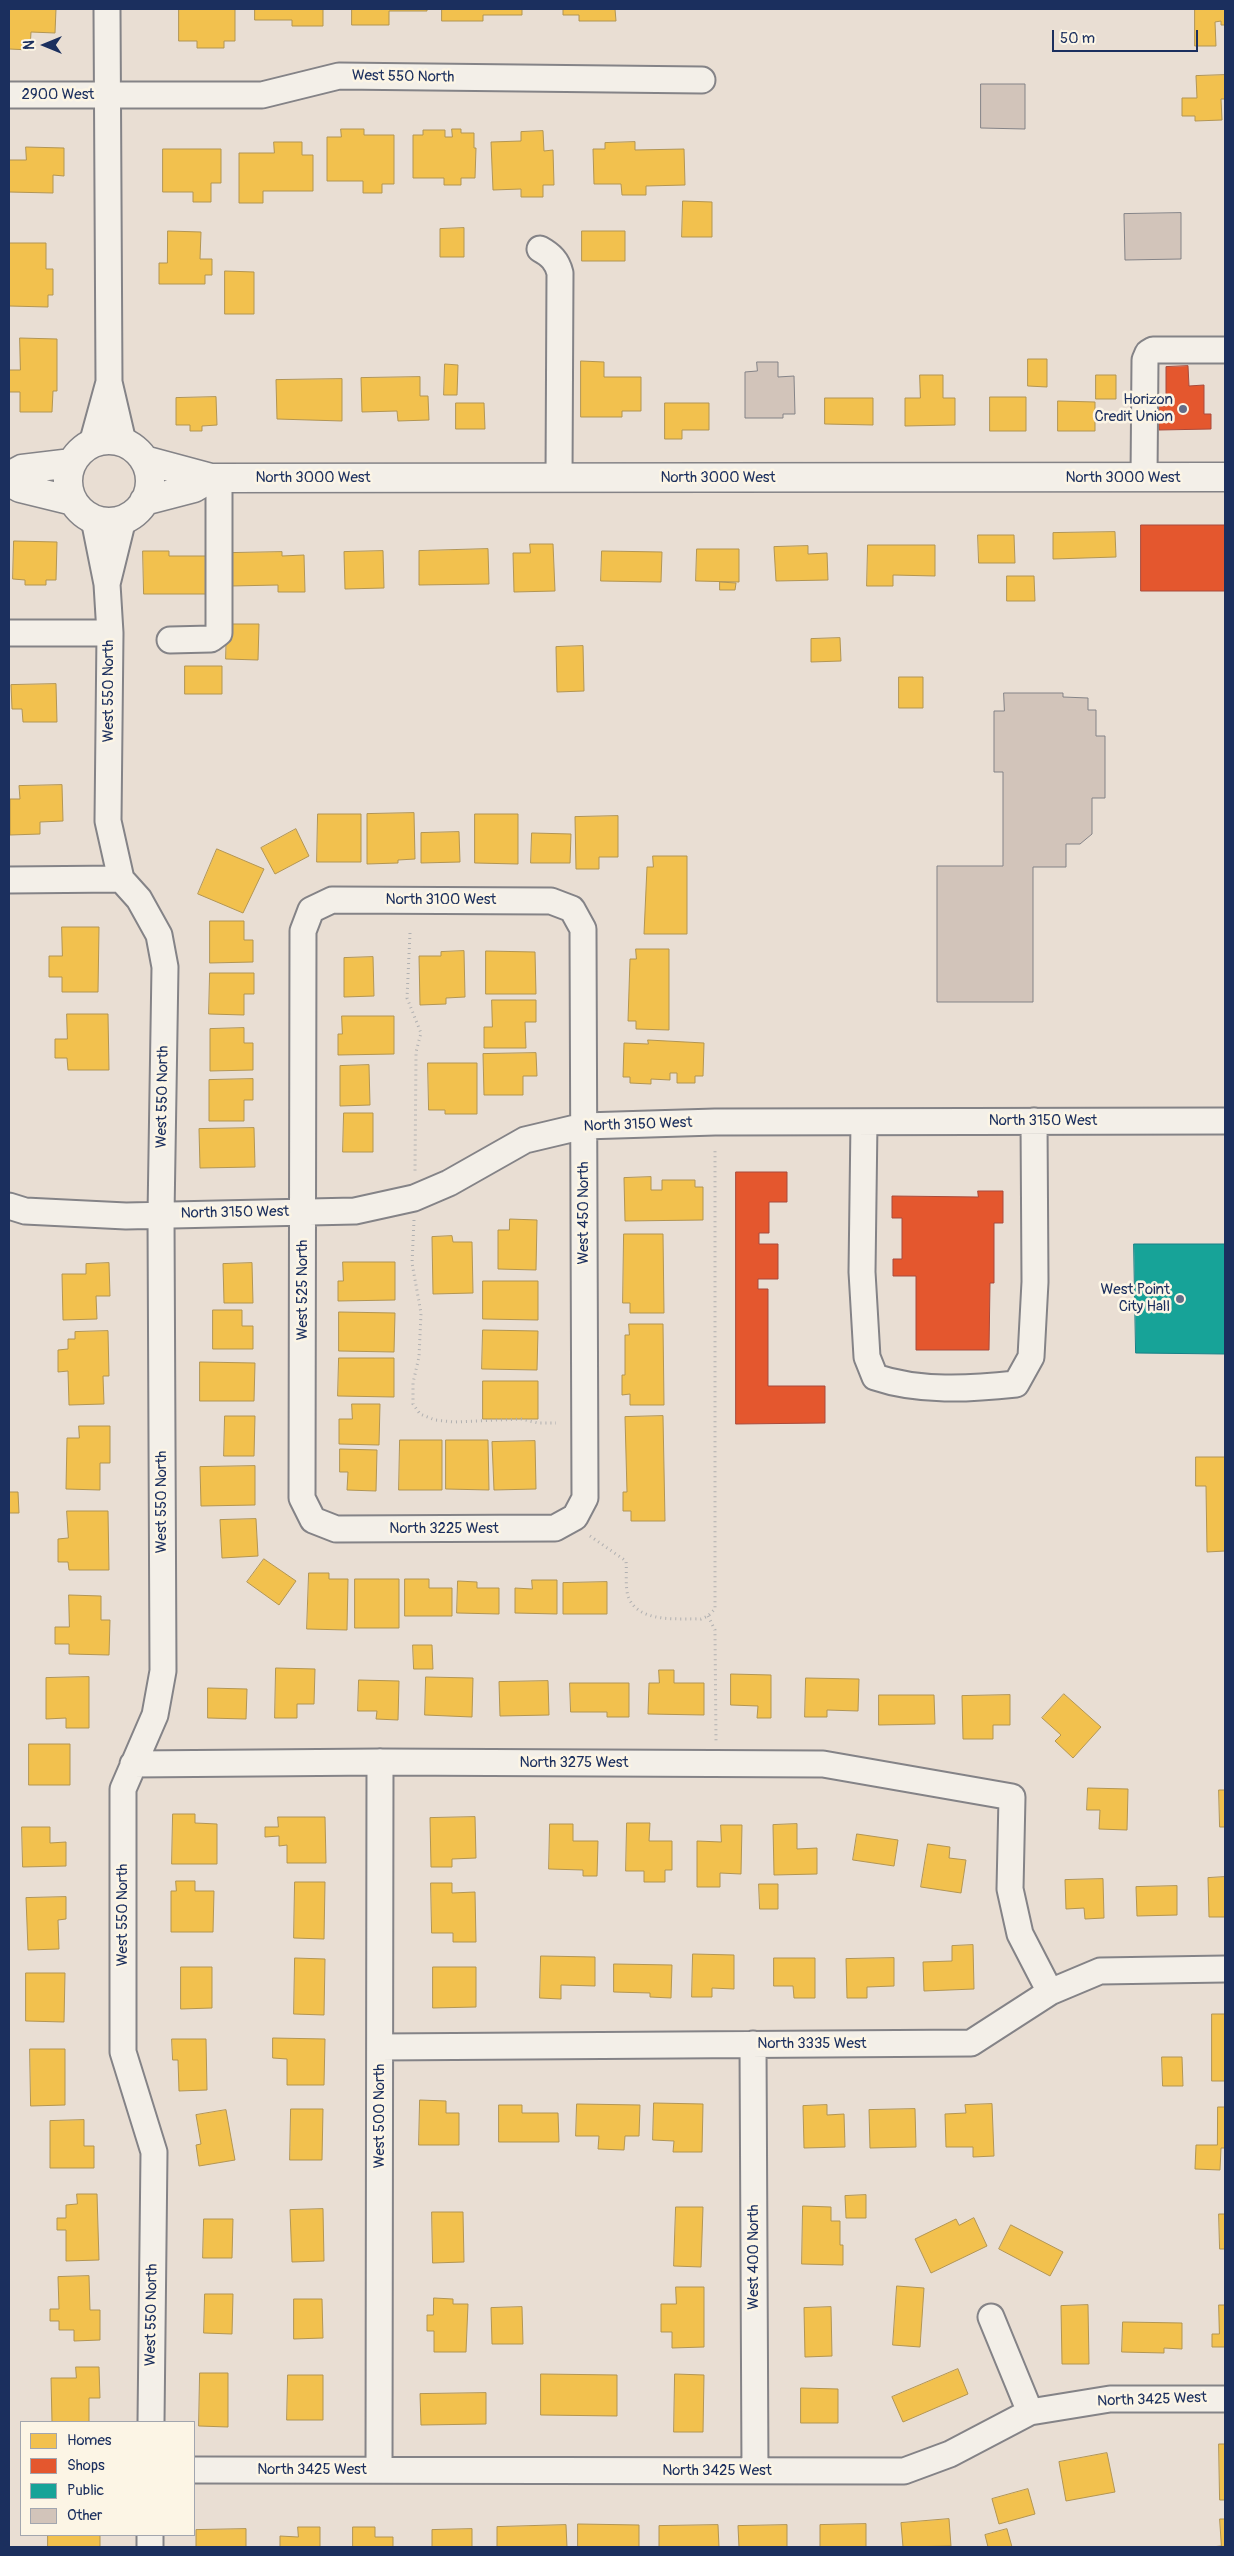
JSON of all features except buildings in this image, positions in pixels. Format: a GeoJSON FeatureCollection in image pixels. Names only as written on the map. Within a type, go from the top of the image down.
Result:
{"type":"FeatureCollection","features":[{"type":"Feature","properties":{"kind":"main road"},"geometry":{"type":"LineString","coordinates":[[106,440],[123,442],[135,449],[144,460],[149,474],[149,492],[135,512],[123,520],[109,522],[94,520],[82,512],[73,501],[68,488],[72,464],[80,452],[92,444],[106,440]]}},
{"type":"Feature","properties":{"kind":"main road","name":"North 3000 West"},"geometry":{"type":"LineString","coordinates":[[144,460],[215,478],[1225,478]]}},
{"type":"Feature","properties":{"kind":"main road"},"geometry":{"type":"LineString","coordinates":[[9,476],[22,469],[72,464]]}},
{"type":"Feature","properties":{"kind":"main road","name":"North 3000 West"},"geometry":{"type":"LineString","coordinates":[[144,501],[194,488],[215,478]]}},
{"type":"Feature","properties":{"kind":"main road"},"geometry":{"type":"LineString","coordinates":[[9,482],[20,488],[73,501]]}},
{"type":"Feature","properties":{"kind":"street"},"geometry":{"type":"LineString","coordinates":[[108,9],[109,382],[123,442]]}},
{"type":"Feature","properties":{"kind":"street","name":"West 550 North"},"geometry":{"type":"LineString","coordinates":[[107,95],[262,95],[339,76],[702,80]]}},
{"type":"Feature","properties":{"kind":"street","name":"2900 West"},"geometry":{"type":"LineString","coordinates":[[9,95],[107,95]]}},
{"type":"Feature","properties":{"kind":"street"},"geometry":{"type":"LineString","coordinates":[[540,249],[550,254],[558,264],[560,273],[559,478]]}},
{"type":"Feature","properties":{"kind":"street"},"geometry":{"type":"LineString","coordinates":[[1144,478],[1146,356],[1153,350],[1225,350]]}},
{"type":"Feature","properties":{"kind":"street"},"geometry":{"type":"LineString","coordinates":[[92,444],[109,382]]}},
{"type":"Feature","properties":{"kind":"street"},"geometry":{"type":"LineString","coordinates":[[170,640],[212,640],[219,633],[215,478]]}},
{"type":"Feature","properties":{"kind":"street","name":"West 550 North"},"geometry":{"type":"LineString","coordinates":[[94,520],[108,584],[110,633],[108,821],[121,879],[139,898],[159,935],[165,967],[161,1215],[163,1671],[155,1715],[123,1789],[123,2052],[154,2152],[151,2421]]}},
{"type":"Feature","properties":{"kind":"street","name":"West 550 North"},"geometry":{"type":"LineString","coordinates":[[108,584],[123,520]]}},
{"type":"Feature","properties":{"kind":"street"},"geometry":{"type":"LineString","coordinates":[[9,633],[110,633]]}},
{"type":"Feature","properties":{"kind":"street"},"geometry":{"type":"LineString","coordinates":[[9,880],[121,879]]}},
{"type":"Feature","properties":{"kind":"street","name":"North 3100 West"},"geometry":{"type":"LineString","coordinates":[[311,910],[332,900],[551,901],[572,909]]}},
{"type":"Feature","properties":{"kind":"street","name":"West 450 North"},"geometry":{"type":"LineString","coordinates":[[572,909],[583,928],[585,1498],[583,1526]]}},
{"type":"Feature","properties":{"kind":"street","name":"West 525 North"},"geometry":{"type":"LineString","coordinates":[[311,910],[304,931],[302,1498],[312,1520]]}},
{"type":"Feature","properties":{"kind":"street"},"geometry":{"type":"LineString","coordinates":[[864,1122],[862,1272],[867,1357],[875,1377],[900,1386],[980,1388],[1016,1384],[1031,1357],[1035,1282],[1034,1121]]}},
{"type":"Feature","properties":{"kind":"street","name":"North 3150 West"},"geometry":{"type":"LineString","coordinates":[[9,1206],[25,1211],[161,1215],[355,1211],[414,1198],[449,1183],[524,1140],[584,1126],[715,1122],[1225,1121]]}},
{"type":"Feature","properties":{"kind":"street","name":"North 3225 West"},"geometry":{"type":"LineString","coordinates":[[312,1520],[336,1529],[555,1528],[583,1526]]}},
{"type":"Feature","properties":{"kind":"street","name":"North 3275 West"},"geometry":{"type":"LineString","coordinates":[[134,1764],[380,1762],[823,1764],[1012,1797],[1010,1890],[1020,1934],[1050,1992]]}},
{"type":"Feature","properties":{"kind":"street","name":"West 500 North"},"geometry":{"type":"LineString","coordinates":[[379,2470],[380,1762]]}},
{"type":"Feature","properties":{"kind":"street","name":"North 3335 West"},"geometry":{"type":"LineString","coordinates":[[380,2046],[971,2043],[1050,1992],[1100,1971],[1225,1969]]}},
{"type":"Feature","properties":{"kind":"street","name":"West 400 North"},"geometry":{"type":"LineString","coordinates":[[753,2044],[755,2471]]}},
{"type":"Feature","properties":{"kind":"street"},"geometry":{"type":"LineString","coordinates":[[991,2317],[1030,2412]]}},
{"type":"Feature","properties":{"kind":"street","name":"North 3425 West"},"geometry":{"type":"LineString","coordinates":[[195,2470],[904,2471],[950,2454],[1030,2412],[1110,2399],[1225,2399]]}},
{"type":"Feature","properties":{"kind":"path"},"geometry":{"type":"LineString","coordinates":[[410,934],[407,998],[421,1033],[416,1052],[415,1177]]}},
{"type":"Feature","properties":{"kind":"path"},"geometry":{"type":"LineString","coordinates":[[583,1526],[626,1561],[628,1595],[637,1610],[658,1618],[701,1619],[708,1616],[715,1609],[715,1150]]}},
{"type":"Feature","properties":{"kind":"path"},"geometry":{"type":"LineString","coordinates":[[414,1220],[412,1263],[421,1313],[419,1357],[413,1383],[413,1404],[420,1414],[435,1420],[454,1422],[521,1420],[538,1423],[556,1423]]}},
{"type":"Feature","properties":{"kind":"path"},"geometry":{"type":"LineString","coordinates":[[708,1616],[715,1630],[716,1745]]}},
{"type":"Feature","properties":{"kind":"place","name":"Horizon Credit Union"},"geometry":{"type":"Point","coordinates":[1183,409]}},
{"type":"Feature","properties":{"kind":"place","name":"West Point City Hall"},"geometry":{"type":"Point","coordinates":[1180,1299]}}]}
